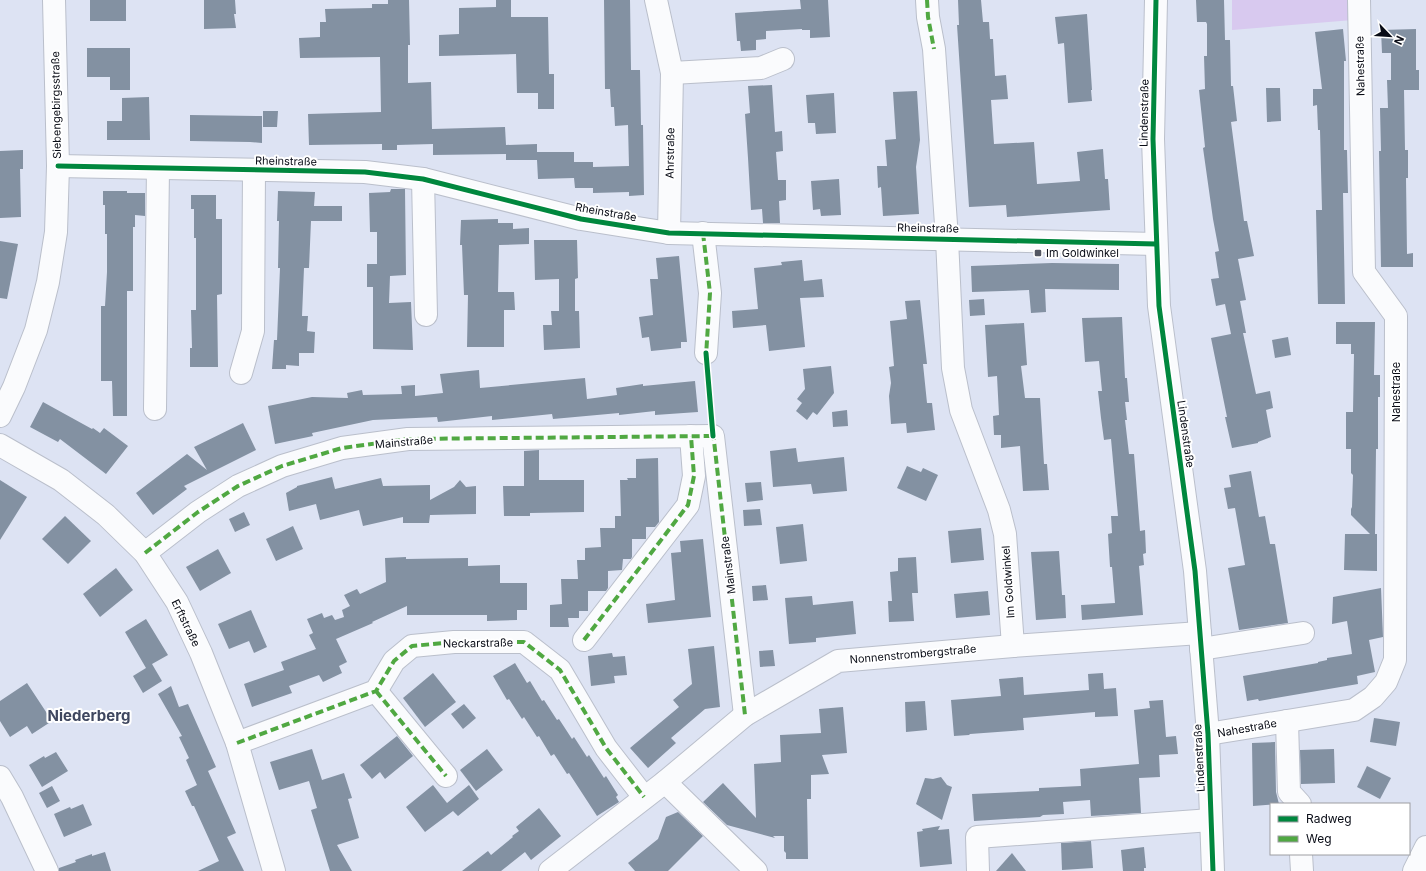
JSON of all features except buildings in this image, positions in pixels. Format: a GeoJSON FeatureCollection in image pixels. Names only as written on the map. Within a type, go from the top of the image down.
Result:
{"type":"FeatureCollection","features":[{"type":"Feature","properties":{"kind":"street","name":"Siebengebirgsstraße"},"geometry":{"type":"LineString","coordinates":[[0,416],[14,387],[36,330],[48,282],[56,232],[58,166],[54,0]]}},
{"type":"Feature","properties":{"kind":"street","name":"Ahrstraße"},"geometry":{"type":"LineString","coordinates":[[656,0],[672,73],[669,233]]}},
{"type":"Feature","properties":{"kind":"street","name":"Im Goldwinkel"},"geometry":{"type":"LineString","coordinates":[[927,0],[928,17],[934,49],[948,239],[953,368],[962,410],[999,510],[1005,534],[1013,646]]}},
{"type":"Feature","properties":{"kind":"street","name":"Lindenstraße"},"geometry":{"type":"LineString","coordinates":[[1156,0],[1153,139],[1158,306],[1194,564],[1208,734],[1213,871]]}},
{"type":"Feature","properties":{"kind":"street","name":"Nahestraße"},"geometry":{"type":"LineString","coordinates":[[1208,734],[1354,710],[1372,698],[1386,682],[1394,660],[1396,316],[1364,272],[1359,0]]}},
{"type":"Feature","properties":{"kind":"street"},"geometry":{"type":"LineString","coordinates":[[672,73],[761,68],[783,59]]}},
{"type":"Feature","properties":{"kind":"street","name":"Rheinstraße"},"geometry":{"type":"LineString","coordinates":[[58,166],[365,172],[423,179],[581,218],[669,233],[1156,244]]}},
{"type":"Feature","properties":{"kind":"street"},"geometry":{"type":"LineString","coordinates":[[155,409],[158,168]]}},
{"type":"Feature","properties":{"kind":"street","name":"Rheinstraße"},"geometry":{"type":"LineString","coordinates":[[241,374],[253,330],[254,170]]}},
{"type":"Feature","properties":{"kind":"street"},"geometry":{"type":"LineString","coordinates":[[423,179],[426,315]]}},
{"type":"Feature","properties":{"kind":"street"},"geometry":{"type":"LineString","coordinates":[[703,233],[710,293],[706,353]]}},
{"type":"Feature","properties":{"kind":"street"},"geometry":{"type":"LineString","coordinates":[[584,640],[688,506],[694,476],[691,436]]}},
{"type":"Feature","properties":{"kind":"street","name":"Mainstraße"},"geometry":{"type":"LineString","coordinates":[[145,553],[198,512],[238,486],[282,466],[342,448],[408,439],[713,436],[745,715]]}},
{"type":"Feature","properties":{"kind":"street","name":"Erftstraße"},"geometry":{"type":"LineString","coordinates":[[0,445],[61,480],[106,515],[145,553],[177,602],[201,653],[237,743],[274,871]]}},
{"type":"Feature","properties":{"kind":"street","name":"Nonnenstrombergstraße"},"geometry":{"type":"LineString","coordinates":[[550,871],[665,782],[745,715],[838,661],[1013,646],[1201,641],[1303,634]]}},
{"type":"Feature","properties":{"kind":"street","name":"Neckarstraße"},"geometry":{"type":"LineString","coordinates":[[376,691],[394,661],[412,646],[454,642],[524,642],[560,670],[606,748],[644,797]]}},
{"type":"Feature","properties":{"kind":"street"},"geometry":{"type":"LineString","coordinates":[[237,743],[376,691],[446,776]]}},
{"type":"Feature","properties":{"kind":"street","name":"Nahestraße"},"geometry":{"type":"LineString","coordinates":[[1287,721],[1289,792],[1299,803]]}},
{"type":"Feature","properties":{"kind":"street"},"geometry":{"type":"LineString","coordinates":[[0,777],[12,797],[47,871]]}},
{"type":"Feature","properties":{"kind":"street"},"geometry":{"type":"LineString","coordinates":[[665,782],[756,871]]}},
{"type":"Feature","properties":{"kind":"street"},"geometry":{"type":"LineString","coordinates":[[978,871],[977,837],[1211,820]]}},
{"type":"Feature","properties":{"kind":"street"},"geometry":{"type":"LineString","coordinates":[[1414,871],[1426,847]]}},
{"type":"Feature","properties":{"kind":"street"},"geometry":{"type":"LineString","coordinates":[[1301,855],[1302,871]]}},
{"type":"Feature","properties":{"kind":"shaded area"},"geometry":{"type":"Polygon","coordinates":[[[1232,0],[1352,0],[1353,20],[1232,30],[1232,0]]]}},
{"type":"Feature","properties":{"kind":"marked path"},"geometry":{"type":"LineString","coordinates":[[927,0],[928,17],[934,49]]}},
{"type":"Feature","properties":{"kind":"marked path"},"geometry":{"type":"LineString","coordinates":[[703,233],[710,293],[706,356]]}},
{"type":"Feature","properties":{"kind":"marked path"},"geometry":{"type":"LineString","coordinates":[[713,432],[745,715]]}},
{"type":"Feature","properties":{"kind":"marked path"},"geometry":{"type":"LineString","coordinates":[[584,640],[688,505],[694,476],[691,436]]}},
{"type":"Feature","properties":{"kind":"marked path"},"geometry":{"type":"LineString","coordinates":[[145,553],[198,512],[238,486],[282,466],[342,448],[408,439],[713,436]]}},
{"type":"Feature","properties":{"kind":"marked path"},"geometry":{"type":"LineString","coordinates":[[237,743],[376,691],[394,661],[412,646],[454,642],[524,642],[560,670],[606,748],[644,797]]}},
{"type":"Feature","properties":{"kind":"marked path"},"geometry":{"type":"LineString","coordinates":[[376,691],[446,776]]}},
{"type":"Feature","properties":{"kind":"cycle path"},"geometry":{"type":"LineString","coordinates":[[1156,0],[1153,139],[1159,306],[1195,571],[1208,734],[1213,871]]}},
{"type":"Feature","properties":{"kind":"cycle path"},"geometry":{"type":"LineString","coordinates":[[58,166],[365,172],[423,179],[581,219],[669,233],[1156,244]]}},
{"type":"Feature","properties":{"kind":"cycle path"},"geometry":{"type":"LineString","coordinates":[[706,353],[713,436]]}},
{"type":"Feature","properties":{"kind":"place","name":"Im Goldwinkel"},"geometry":{"type":"Point","coordinates":[1038,253]}},
{"type":"Feature","properties":{"kind":"district","name":"Niederberg"},"geometry":{"type":"Point","coordinates":[89,716]}}]}
